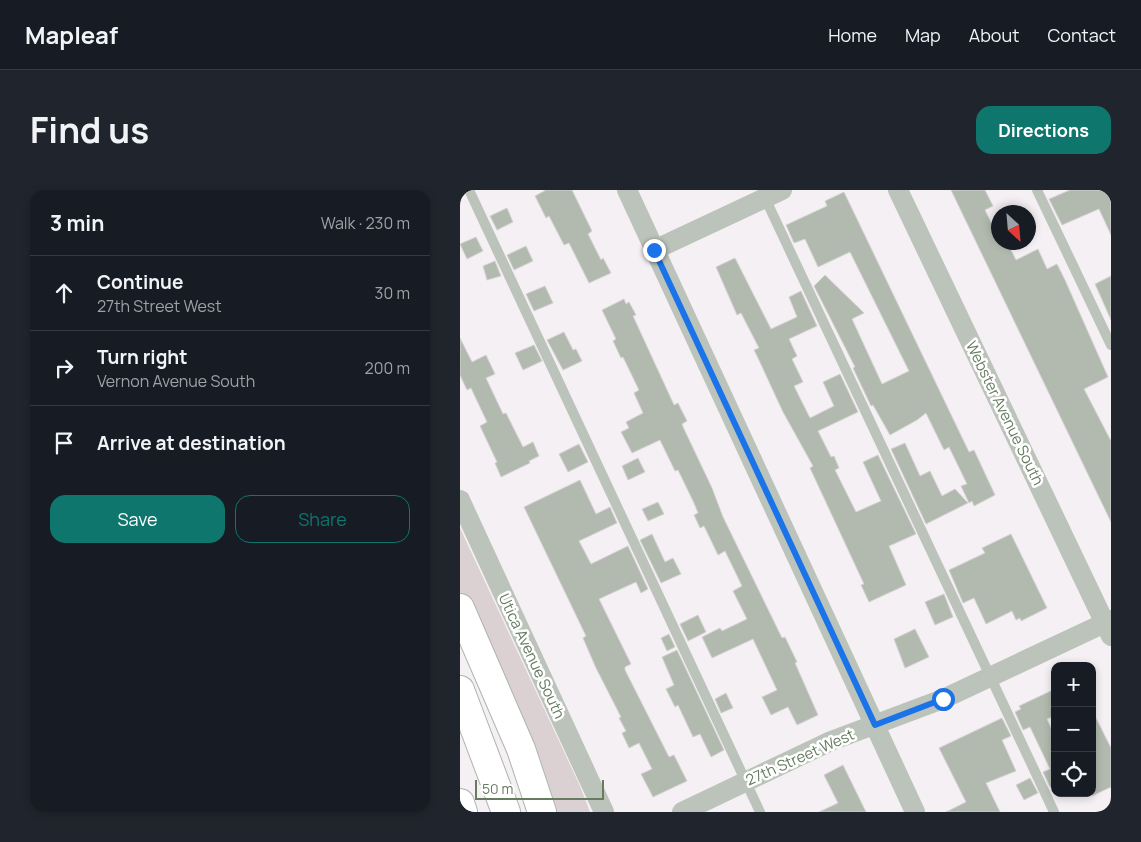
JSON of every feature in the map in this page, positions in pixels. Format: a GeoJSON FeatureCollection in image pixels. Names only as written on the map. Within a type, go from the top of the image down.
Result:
{"type":"FeatureCollection","features":[{"type":"Feature","properties":{"kind":"highway"},"geometry":{"type":"LineString","coordinates":[[460,608],[521,749],[542,812]]}},
{"type":"Feature","properties":{"kind":"highway"},"geometry":{"type":"LineString","coordinates":[[460,690],[506,812]]}},
{"type":"Feature","properties":{"kind":"highway"},"geometry":{"type":"LineString","coordinates":[[460,803],[463,812]]}},
{"type":"Feature","properties":{"kind":"street"},"geometry":{"type":"LineString","coordinates":[[627,190],[915,812]]}},
{"type":"Feature","properties":{"kind":"street","name":"Webster Avenue South"},"geometry":{"type":"LineString","coordinates":[[898,190],[1109,627]]}},
{"type":"Feature","properties":{"kind":"street"},"geometry":{"type":"LineString","coordinates":[[654,250],[774,194]]}},
{"type":"Feature","properties":{"kind":"street","name":"Utica Avenue South"},"geometry":{"type":"LineString","coordinates":[[460,500],[604,812]]}},
{"type":"Feature","properties":{"kind":"street","name":"27th Street West"},"geometry":{"type":"LineString","coordinates":[[682,812],[831,741],[943,699],[1109,627]]}},
{"type":"Feature","properties":{"kind":"lane"},"geometry":{"type":"LineString","coordinates":[[469,190],[760,812]]}},
{"type":"Feature","properties":{"kind":"lane"},"geometry":{"type":"LineString","coordinates":[[1036,190],[1111,345]]}},
{"type":"Feature","properties":{"kind":"lane"},"geometry":{"type":"LineString","coordinates":[[774,194],[991,677],[1054,812]]}},
{"type":"Feature","properties":{"kind":"shaded area"},"geometry":{"type":"Polygon","coordinates":[[[460,528],[580,786],[590,812],[552,812],[492,657],[460,592],[460,528]]]}},
{"type":"Feature","properties":{"kind":"building"},"geometry":{"type":"Polygon","coordinates":[[[546,190],[572,190],[592,231],[588,234],[601,260],[603,258],[611,273],[589,283],[569,243],[564,245],[549,216],[546,218],[535,196],[546,190]]]}},
{"type":"Feature","properties":{"kind":"building"},"geometry":{"type":"Polygon","coordinates":[[[951,190],[985,190],[992,205],[985,210],[991,222],[991,250],[1011,250],[1016,260],[1038,249],[1047,269],[1057,264],[1065,280],[1108,377],[1084,389],[1111,441],[1111,522],[951,190]]]}},
{"type":"Feature","properties":{"kind":"building"},"geometry":{"type":"Polygon","coordinates":[[[1070,190],[1111,190],[1111,235],[1099,209],[1062,225],[1049,199],[1070,190]]]}},
{"type":"Feature","properties":{"kind":"building"},"geometry":{"type":"Polygon","coordinates":[[[844,192],[969,452],[974,450],[995,495],[974,506],[972,501],[969,503],[961,486],[967,484],[949,447],[944,450],[926,413],[890,435],[873,405],[871,406],[853,368],[855,367],[814,286],[825,275],[864,313],[852,319],[882,384],[909,371],[850,252],[818,267],[805,239],[794,243],[786,225],[827,206],[825,201],[844,192]]]}},
{"type":"Feature","properties":{"kind":"building"},"geometry":{"type":"Polygon","coordinates":[[[507,208],[513,222],[497,230],[490,216],[507,208]]]}},
{"type":"Feature","properties":{"kind":"building"},"geometry":{"type":"Polygon","coordinates":[[[476,237],[483,251],[467,259],[460,244],[476,237]]]}},
{"type":"Feature","properties":{"kind":"building"},"geometry":{"type":"Polygon","coordinates":[[[526,246],[533,261],[514,270],[507,255],[526,246]]]}},
{"type":"Feature","properties":{"kind":"building"},"geometry":{"type":"Polygon","coordinates":[[[735,258],[771,329],[797,317],[789,297],[801,291],[817,326],[789,339],[797,356],[792,359],[803,382],[794,386],[810,418],[834,406],[823,382],[840,374],[858,412],[818,431],[831,457],[834,456],[839,468],[835,470],[856,512],[881,501],[863,462],[878,455],[916,534],[889,546],[906,585],[869,602],[861,585],[864,584],[810,468],[813,466],[783,412],[754,350],[759,348],[741,313],[737,315],[716,267],[735,258]]]}},
{"type":"Feature","properties":{"kind":"building"},"geometry":{"type":"Polygon","coordinates":[[[495,261],[501,276],[487,280],[483,266],[495,261]]]}},
{"type":"Feature","properties":{"kind":"building"},"geometry":{"type":"Polygon","coordinates":[[[1111,276],[1111,320],[1095,284],[1111,276]]]}},
{"type":"Feature","properties":{"kind":"building"},"geometry":{"type":"Polygon","coordinates":[[[545,286],[553,303],[534,311],[526,294],[545,286]]]}},
{"type":"Feature","properties":{"kind":"building"},"geometry":{"type":"Polygon","coordinates":[[[624,299],[626,304],[629,302],[636,315],[633,316],[674,405],[678,403],[687,421],[682,424],[712,488],[723,517],[782,638],[785,637],[797,662],[795,663],[818,715],[797,725],[788,707],[771,715],[762,697],[777,690],[753,639],[712,658],[702,637],[720,628],[722,631],[747,619],[733,591],[742,586],[725,551],[718,555],[704,526],[700,528],[694,515],[698,513],[694,503],[678,470],[675,471],[660,440],[632,453],[621,432],[629,428],[626,422],[643,413],[634,393],[639,390],[613,341],[616,339],[602,310],[624,299]]]}},
{"type":"Feature","properties":{"kind":"building"},"geometry":{"type":"Polygon","coordinates":[[[564,332],[573,350],[576,349],[582,361],[563,370],[547,340],[564,332]]]}},
{"type":"Feature","properties":{"kind":"building"},"geometry":{"type":"Polygon","coordinates":[[[460,338],[472,362],[486,355],[495,374],[486,378],[503,414],[506,413],[523,447],[533,442],[539,456],[529,461],[530,463],[501,477],[495,463],[497,462],[480,426],[487,422],[471,388],[467,390],[460,375],[460,338]]]}},
{"type":"Feature","properties":{"kind":"building"},"geometry":{"type":"Polygon","coordinates":[[[534,345],[542,361],[523,370],[515,353],[534,345]]]}},
{"type":"Feature","properties":{"kind":"building"},"geometry":{"type":"Polygon","coordinates":[[[905,443],[920,476],[930,471],[942,496],[955,489],[968,503],[926,524],[891,449],[905,443]]]}},
{"type":"Feature","properties":{"kind":"building"},"geometry":{"type":"Polygon","coordinates":[[[579,444],[588,462],[568,472],[559,454],[579,444]]]}},
{"type":"Feature","properties":{"kind":"building"},"geometry":{"type":"Polygon","coordinates":[[[638,458],[645,472],[628,480],[622,466],[638,458]]]}},
{"type":"Feature","properties":{"kind":"building"},"geometry":{"type":"Polygon","coordinates":[[[580,480],[596,514],[610,507],[617,523],[579,541],[591,564],[628,546],[648,589],[641,593],[636,582],[599,599],[631,664],[625,667],[625,670],[669,757],[674,755],[687,781],[653,797],[641,774],[652,769],[639,743],[629,748],[622,733],[626,731],[619,718],[621,717],[583,638],[586,636],[524,507],[580,480]]]}},
{"type":"Feature","properties":{"kind":"building"},"geometry":{"type":"Polygon","coordinates":[[[658,502],[664,514],[648,521],[642,509],[658,502]]]}},
{"type":"Feature","properties":{"kind":"building"},"geometry":{"type":"Polygon","coordinates":[[[652,534],[665,562],[673,558],[681,574],[661,583],[640,540],[652,534]]]}},
{"type":"Feature","properties":{"kind":"building"},"geometry":{"type":"Polygon","coordinates":[[[1011,534],[1047,608],[1021,621],[1020,618],[1016,620],[1012,611],[986,624],[974,598],[963,603],[949,570],[985,553],[982,548],[1011,534]]]}},
{"type":"Feature","properties":{"kind":"building"},"geometry":{"type":"Polygon","coordinates":[[[944,594],[953,617],[935,625],[925,602],[944,594]]]}},
{"type":"Feature","properties":{"kind":"building"},"geometry":{"type":"Polygon","coordinates":[[[698,615],[706,632],[688,641],[680,624],[698,615]]]}},
{"type":"Feature","properties":{"kind":"building"},"geometry":{"type":"Polygon","coordinates":[[[915,629],[929,657],[905,668],[894,639],[915,629]]]}},
{"type":"Feature","properties":{"kind":"building"},"geometry":{"type":"Polygon","coordinates":[[[669,634],[675,647],[667,651],[661,638],[669,634]]]}},
{"type":"Feature","properties":{"kind":"building"},"geometry":{"type":"Polygon","coordinates":[[[677,650],[724,750],[711,757],[700,734],[693,737],[678,705],[675,707],[666,689],[674,685],[662,657],[677,650]]]}},
{"type":"Feature","properties":{"kind":"building"},"geometry":{"type":"Polygon","coordinates":[[[1051,691],[1051,718],[1047,719],[1051,728],[1050,787],[1043,772],[1050,769],[1030,727],[1023,730],[1015,712],[1021,709],[1019,706],[1051,691]]]}},
{"type":"Feature","properties":{"kind":"building"},"geometry":{"type":"Polygon","coordinates":[[[726,693],[733,708],[721,713],[715,699],[726,693]]]}},
{"type":"Feature","properties":{"kind":"building"},"geometry":{"type":"Polygon","coordinates":[[[1002,718],[1011,736],[1002,740],[1016,771],[986,783],[1000,812],[946,812],[966,802],[939,748],[1002,718]]]}},
{"type":"Feature","properties":{"kind":"building"},"geometry":{"type":"Polygon","coordinates":[[[1096,718],[1111,748],[1111,787],[1096,794],[1096,718]]]}},
{"type":"Feature","properties":{"kind":"building"},"geometry":{"type":"Polygon","coordinates":[[[843,765],[866,812],[819,812],[838,803],[824,775],[843,765]]]}},
{"type":"Feature","properties":{"kind":"building"},"geometry":{"type":"Polygon","coordinates":[[[1030,778],[1038,793],[1024,800],[1016,785],[1030,778]]]}},
{"type":"Feature","properties":{"kind":"route"},"geometry":{"type":"LineString","coordinates":[[654,250],[875,725],[943,699]]}}]}
